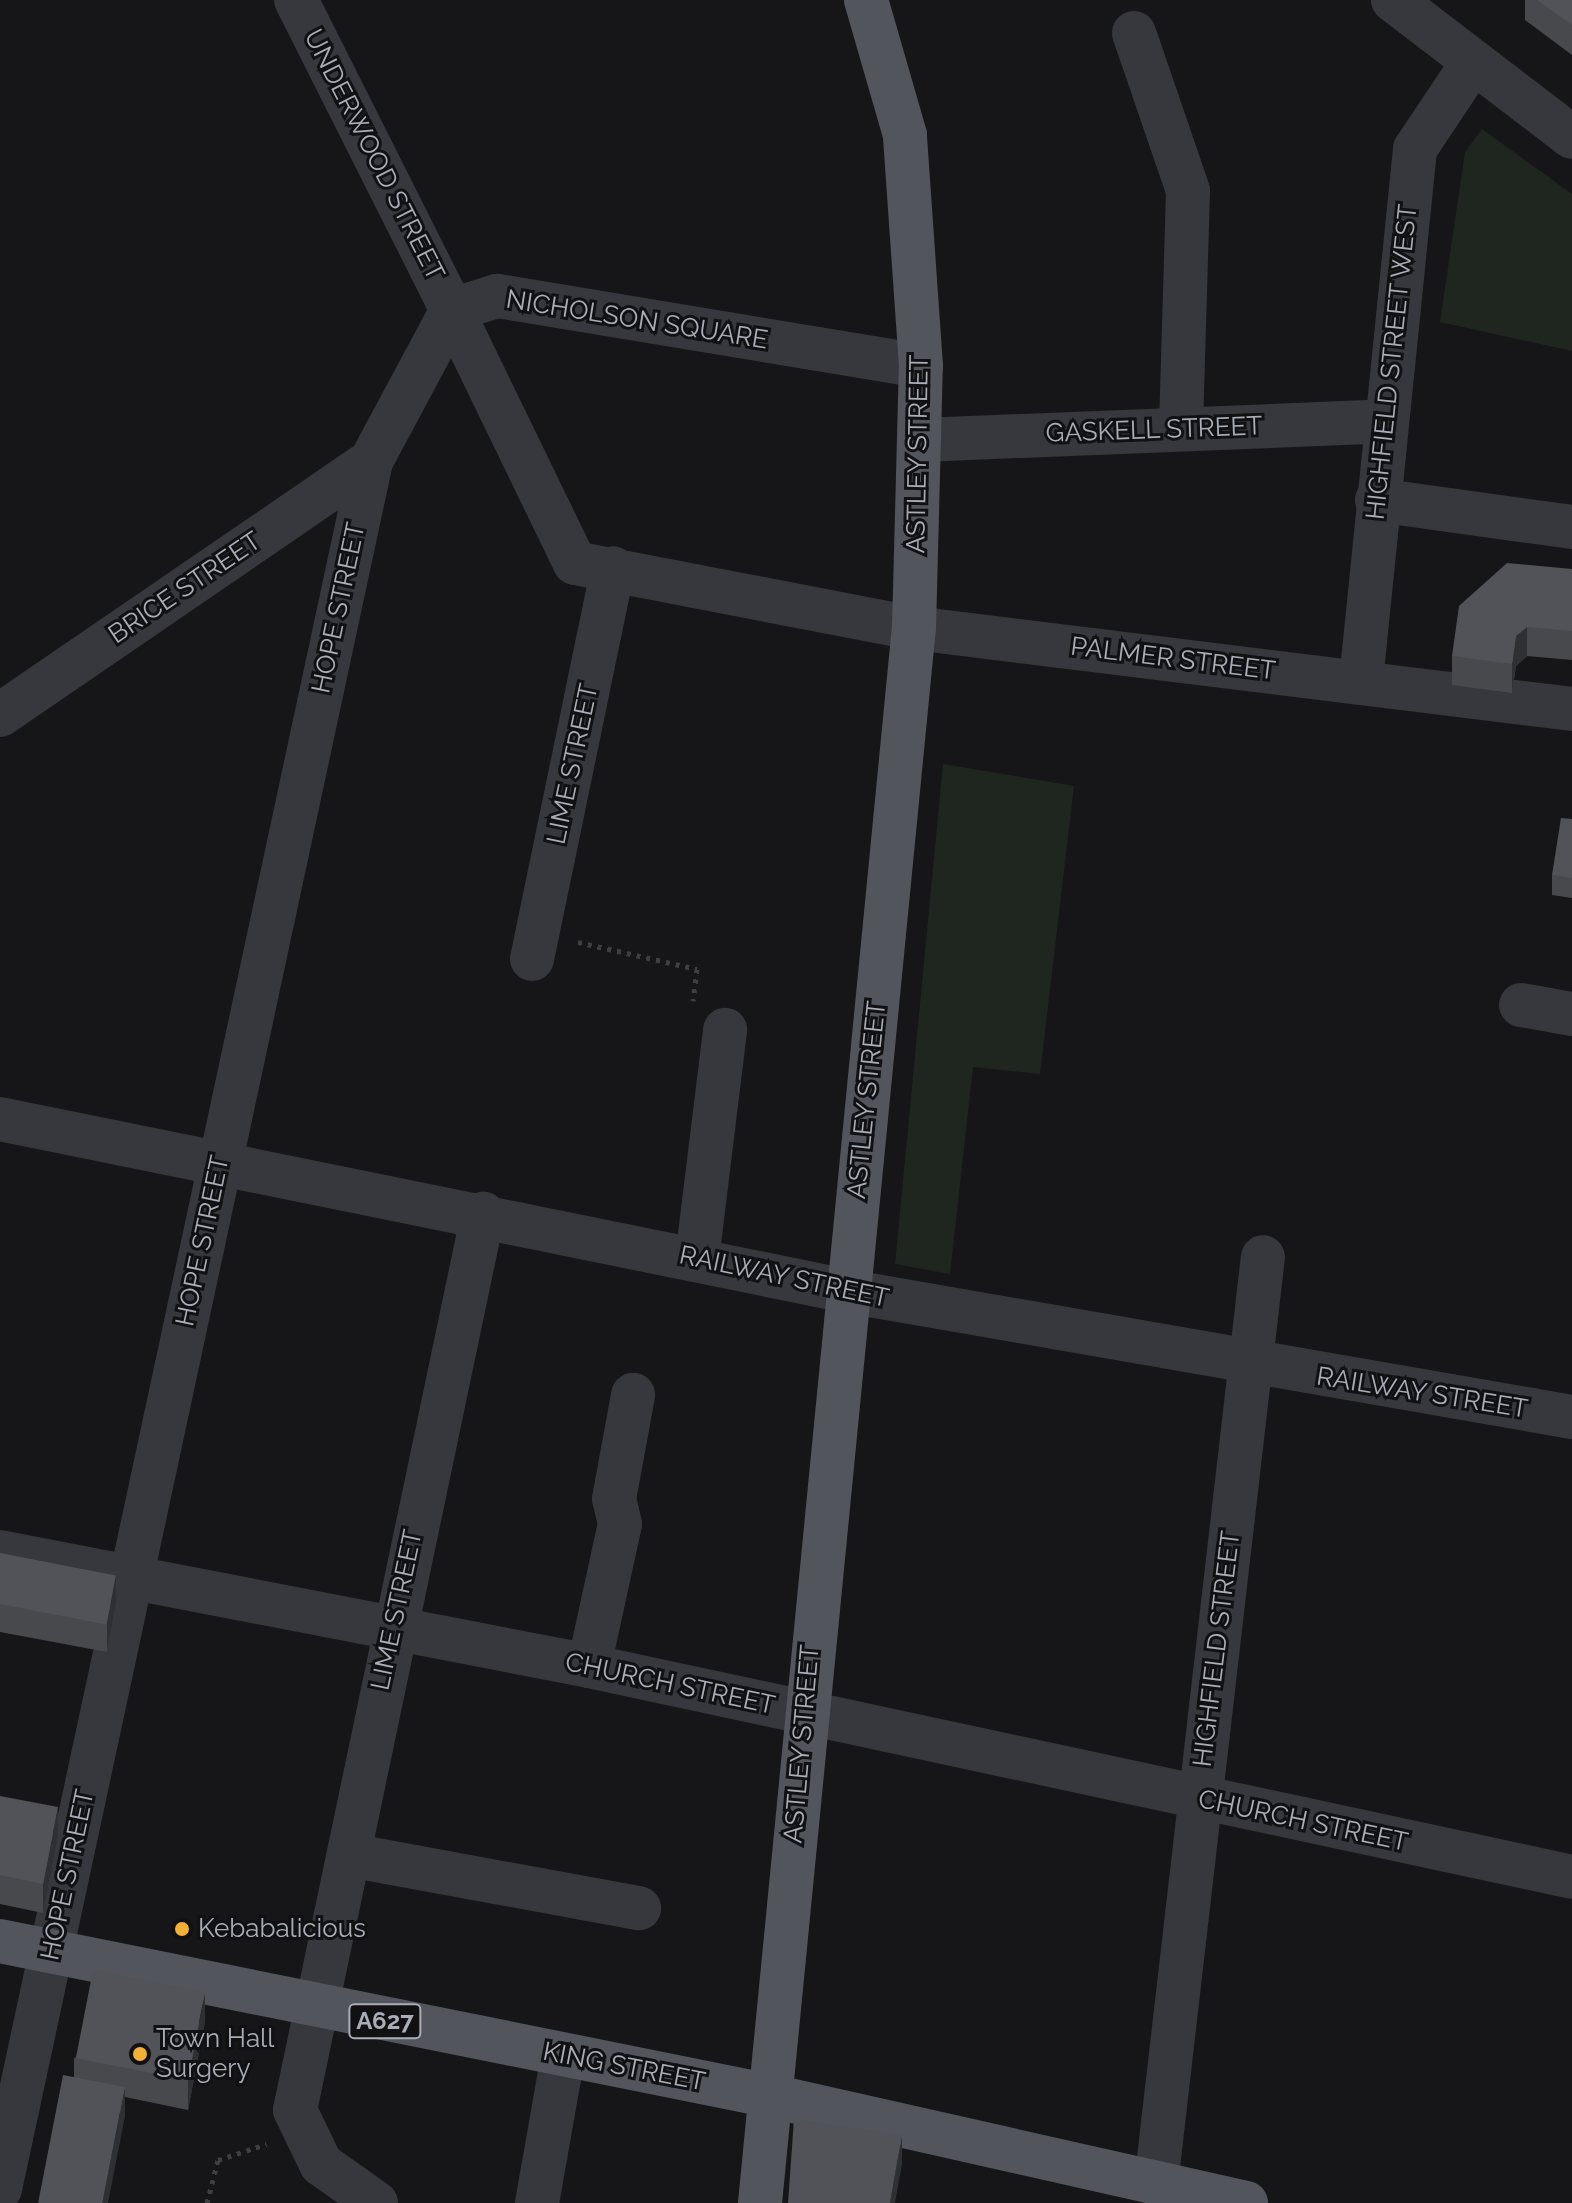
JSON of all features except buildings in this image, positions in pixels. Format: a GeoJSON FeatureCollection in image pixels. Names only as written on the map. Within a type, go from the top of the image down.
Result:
{"type":"FeatureCollection","features":[{"type":"Feature","properties":{"kind":"main road","name":"ASTLEY STREET"},"geometry":{"type":"LineString","coordinates":[[760,2203],[804,1712],[914,628],[921,366],[905,135],[866,0]]}},
{"type":"Feature","properties":{"kind":"main road","name":"KING STREET"},"geometry":{"type":"LineString","coordinates":[[0,1941],[771,2096],[1246,2203]]}},
{"type":"Feature","properties":{"kind":"street","name":"UNDERWOOD STREET"},"geometry":{"type":"LineString","coordinates":[[296,0],[452,310]]}},
{"type":"Feature","properties":{"kind":"street"},"geometry":{"type":"LineString","coordinates":[[1393,0],[1572,137]]}},
{"type":"Feature","properties":{"kind":"street"},"geometry":{"type":"LineString","coordinates":[[1134,33],[1188,191],[1181,429]]}},
{"type":"Feature","properties":{"kind":"street","name":"HIGHFIELD STREET WEST"},"geometry":{"type":"LineString","coordinates":[[1361,681],[1415,149],[1473,62]]}},
{"type":"Feature","properties":{"kind":"street","name":"NICHOLSON SQUARE"},"geometry":{"type":"LineString","coordinates":[[452,310],[497,296],[921,366]]}},
{"type":"Feature","properties":{"kind":"street","name":"HOPE STREET"},"geometry":{"type":"LineString","coordinates":[[0,2189],[16,2040],[51,1952],[371,461],[452,310]]}},
{"type":"Feature","properties":{"kind":"street"},"geometry":{"type":"LineString","coordinates":[[452,310],[575,563],[914,628]]}},
{"type":"Feature","properties":{"kind":"street","name":"GASKELL STREET"},"geometry":{"type":"LineString","coordinates":[[921,440],[1386,421]]}},
{"type":"Feature","properties":{"kind":"street","name":"BRICE STREET"},"geometry":{"type":"LineString","coordinates":[[0,715],[371,461]]}},
{"type":"Feature","properties":{"kind":"street"},"geometry":{"type":"LineString","coordinates":[[1377,500],[1572,527]]}},
{"type":"Feature","properties":{"kind":"street","name":"LIME STREET"},"geometry":{"type":"LineString","coordinates":[[535,946],[613,568]]}},
{"type":"Feature","properties":{"kind":"street","name":"PALMER STREET"},"geometry":{"type":"LineString","coordinates":[[914,628],[1572,709]]}},
{"type":"Feature","properties":{"kind":"street"},"geometry":{"type":"LineString","coordinates":[[1521,1005],[1572,1014]]}},
{"type":"Feature","properties":{"kind":"street"},"geometry":{"type":"LineString","coordinates":[[697,1259],[708,1023]]}},
{"type":"Feature","properties":{"kind":"street","name":"RAILWAY STREET"},"geometry":{"type":"LineString","coordinates":[[0,1119],[219,1166],[483,1214],[847,1291],[1251,1365],[1572,1417]]}},
{"type":"Feature","properties":{"kind":"street","name":"LIME STREET"},"geometry":{"type":"LineString","coordinates":[[376,2203],[321,2164],[295,2110],[319,2007],[393,1627],[483,1214]]}},
{"type":"Feature","properties":{"kind":"street","name":"HIGHFIELD STREET"},"geometry":{"type":"LineString","coordinates":[[1156,2184],[1263,1257]]}},
{"type":"Feature","properties":{"kind":"street"},"geometry":{"type":"LineString","coordinates":[[589,1666],[620,1524],[614,1499],[633,1395]]}},
{"type":"Feature","properties":{"kind":"street","name":"CHURCH STREET"},"geometry":{"type":"LineString","coordinates":[[0,1552],[589,1666],[1199,1800],[1572,1877]]}},
{"type":"Feature","properties":{"kind":"street"},"geometry":{"type":"LineString","coordinates":[[349,1855],[639,1908]]}},
{"type":"Feature","properties":{"kind":"street"},"geometry":{"type":"LineString","coordinates":[[537,2203],[563,2055]]}},
{"type":"Feature","properties":{"kind":"path"},"geometry":{"type":"LineString","coordinates":[[535,946],[697,969],[708,1023]]}},
{"type":"Feature","properties":{"kind":"path"},"geometry":{"type":"LineString","coordinates":[[207,2203],[218,2160],[305,2131]]}},
{"type":"Feature","properties":{"kind":"shaded area"},"geometry":{"type":"Polygon","coordinates":[[[1482,129],[1572,194],[1572,351],[1440,322],[1465,152],[1482,129]]]}},
{"type":"Feature","properties":{"kind":"shaded area"},"geometry":{"type":"Polygon","coordinates":[[[943,764],[1074,786],[1040,1074],[973,1067],[950,1274],[895,1264],[943,764]]]}},
{"type":"Feature","properties":{"kind":"place","name":"Kebabalicious"},"geometry":{"type":"Point","coordinates":[182,1929]}},
{"type":"Feature","properties":{"kind":"place","name":"Town Hall Surgery"},"geometry":{"type":"Point","coordinates":[140,2054]}}]}
